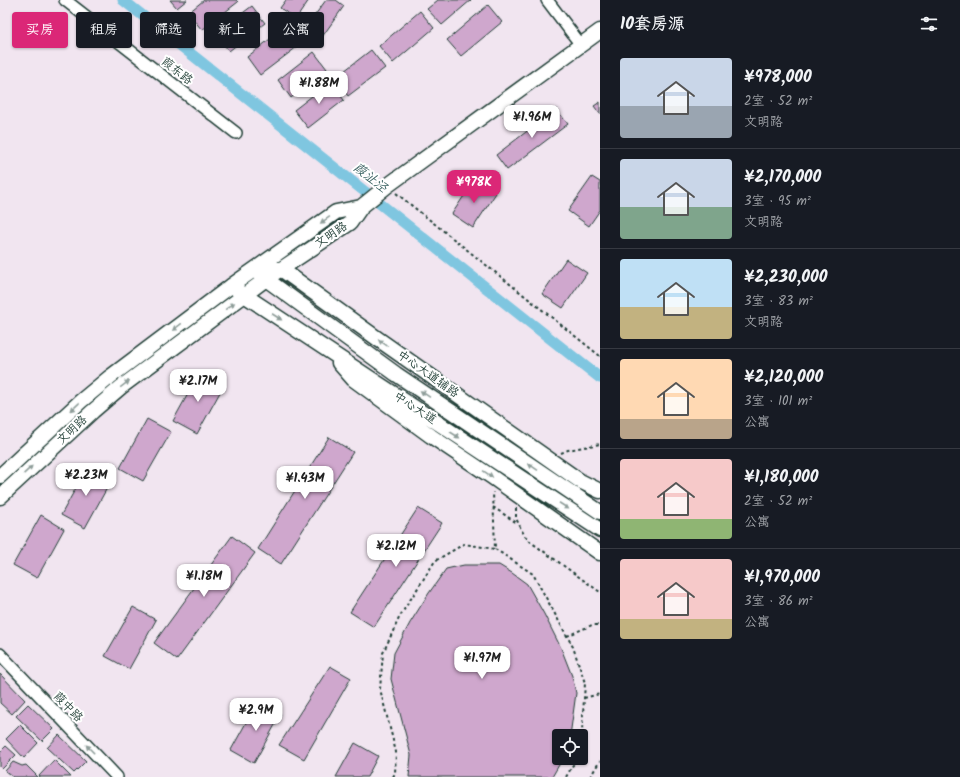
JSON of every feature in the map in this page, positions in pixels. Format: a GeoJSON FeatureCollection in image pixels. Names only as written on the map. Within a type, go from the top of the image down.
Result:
{"type":"FeatureCollection","features":[{"type":"Feature","properties":{"kind":"main road"},"geometry":{"type":"LineString","coordinates":[[361,207],[387,186],[600,31]]}},
{"type":"Feature","properties":{"kind":"main road","name":"文明路"},"geometry":{"type":"LineString","coordinates":[[0,497],[121,387],[281,268],[350,223],[361,207]]}},
{"type":"Feature","properties":{"kind":"main road","name":"文明路"},"geometry":{"type":"LineString","coordinates":[[0,476],[80,402],[110,377],[231,286],[336,212],[361,207]]}},
{"type":"Feature","properties":{"kind":"main road"},"geometry":{"type":"LineString","coordinates":[[254,270],[281,268]]}},
{"type":"Feature","properties":{"kind":"main road","name":"中心大道辅路"},"geometry":{"type":"LineString","coordinates":[[281,268],[378,339],[580,481],[600,491]]}},
{"type":"Feature","properties":{"kind":"main road","name":"中心大道"},"geometry":{"type":"LineString","coordinates":[[254,270],[396,374],[600,512]]}},
{"type":"Feature","properties":{"kind":"main road","name":"中心大道"},"geometry":{"type":"LineString","coordinates":[[231,286],[600,530]]}},
{"type":"Feature","properties":{"kind":"main road"},"geometry":{"type":"LineString","coordinates":[[332,353],[353,379],[431,436],[600,553]]}},
{"type":"Feature","properties":{"kind":"street","name":"葭东路"},"geometry":{"type":"LineString","coordinates":[[65,0],[236,133]]}},
{"type":"Feature","properties":{"kind":"street"},"geometry":{"type":"LineString","coordinates":[[547,0],[581,45]]}},
{"type":"Feature","properties":{"kind":"street","name":"葭中路"},"geometry":{"type":"LineString","coordinates":[[0,654],[117,777]]}},
{"type":"Feature","properties":{"kind":"path"},"geometry":{"type":"LineString","coordinates":[[387,186],[600,356]]}},
{"type":"Feature","properties":{"kind":"path"},"geometry":{"type":"LineString","coordinates":[[548,458],[568,450],[600,444]]}},
{"type":"Feature","properties":{"kind":"path"},"geometry":{"type":"LineString","coordinates":[[492,477],[495,549]]}},
{"type":"Feature","properties":{"kind":"path"},"geometry":{"type":"LineString","coordinates":[[515,493],[516,518],[525,536],[532,543],[600,592]]}},
{"type":"Feature","properties":{"kind":"path"},"geometry":{"type":"LineString","coordinates":[[493,507],[519,524]]}},
{"type":"Feature","properties":{"kind":"path"},"geometry":{"type":"LineString","coordinates":[[393,777],[395,773],[396,752],[380,689],[383,653],[400,616],[435,561],[464,544],[495,549],[533,574],[572,646],[585,683],[582,729]]}},
{"type":"Feature","properties":{"kind":"path"},"geometry":{"type":"LineString","coordinates":[[567,636],[592,625],[600,626]]}},
{"type":"Feature","properties":{"kind":"path"},"geometry":{"type":"LineString","coordinates":[[584,698],[600,694]]}},
{"type":"Feature","properties":{"kind":"path"},"geometry":{"type":"LineString","coordinates":[[590,777],[600,760]]}},
{"type":"Feature","properties":{"kind":"path"},"geometry":{"type":"LineString","coordinates":[[566,777],[573,765]]}},
{"type":"Feature","properties":{"kind":"building"},"geometry":{"type":"Polygon","coordinates":[[[170,0],[187,0],[177,8],[170,0]]]}},
{"type":"Feature","properties":{"kind":"building"},"geometry":{"type":"Polygon","coordinates":[[[204,0],[236,0],[238,2],[225,12],[204,12],[204,28],[202,30],[196,23],[196,12],[189,12],[204,0]]]}},
{"type":"Feature","properties":{"kind":"building"},"geometry":{"type":"Polygon","coordinates":[[[286,0],[309,0],[301,12],[286,12],[280,8],[286,0]]]}},
{"type":"Feature","properties":{"kind":"building"},"geometry":{"type":"Polygon","coordinates":[[[326,0],[336,0],[344,6],[324,34],[324,12],[317,12],[326,0]]]}},
{"type":"Feature","properties":{"kind":"building"},"geometry":{"type":"Polygon","coordinates":[[[438,0],[471,0],[442,25],[427,9],[438,0]]]}},
{"type":"Feature","properties":{"kind":"building"},"geometry":{"type":"Polygon","coordinates":[[[488,5],[502,22],[461,56],[447,40],[488,5]]]}},
{"type":"Feature","properties":{"kind":"building"},"geometry":{"type":"Polygon","coordinates":[[[252,6],[257,12],[244,12],[252,6]]]}},
{"type":"Feature","properties":{"kind":"building"},"geometry":{"type":"Polygon","coordinates":[[[420,11],[434,28],[393,63],[379,46],[420,11]]]}},
{"type":"Feature","properties":{"kind":"building"},"geometry":{"type":"Polygon","coordinates":[[[260,16],[265,23],[260,27],[260,16]]]}},
{"type":"Feature","properties":{"kind":"building"},"geometry":{"type":"Polygon","coordinates":[[[268,41],[268,48],[296,48],[260,75],[247,57],[268,41]]]}},
{"type":"Feature","properties":{"kind":"building"},"geometry":{"type":"Polygon","coordinates":[[[371,50],[385,68],[348,96],[335,78],[371,50]]]}},
{"type":"Feature","properties":{"kind":"building"},"geometry":{"type":"Polygon","coordinates":[[[314,52],[327,69],[291,98],[278,80],[314,52]]]}},
{"type":"Feature","properties":{"kind":"building"},"geometry":{"type":"Polygon","coordinates":[[[330,82],[344,100],[308,128],[294,110],[330,82]]]}},
{"type":"Feature","properties":{"kind":"building"},"geometry":{"type":"Polygon","coordinates":[[[600,102],[600,114],[594,106],[600,102]]]}},
{"type":"Feature","properties":{"kind":"building"},"geometry":{"type":"Polygon","coordinates":[[[556,109],[568,124],[507,170],[496,155],[556,109]]]}},
{"type":"Feature","properties":{"kind":"building"},"geometry":{"type":"Polygon","coordinates":[[[592,177],[600,182],[600,210],[589,226],[568,211],[592,177]]]}},
{"type":"Feature","properties":{"kind":"building"},"geometry":{"type":"Polygon","coordinates":[[[475,179],[496,193],[473,228],[452,214],[475,179]]]}},
{"type":"Feature","properties":{"kind":"building"},"geometry":{"type":"Polygon","coordinates":[[[566,259],[587,273],[563,308],[542,294],[566,259]]]}},
{"type":"Feature","properties":{"kind":"building"},"geometry":{"type":"Polygon","coordinates":[[[200,372],[224,385],[197,434],[173,421],[200,372]]]}},
{"type":"Feature","properties":{"kind":"building"},"geometry":{"type":"Polygon","coordinates":[[[147,419],[171,432],[143,481],[120,468],[147,419]]]}},
{"type":"Feature","properties":{"kind":"building"},"geometry":{"type":"Polygon","coordinates":[[[329,437],[353,452],[281,564],[258,549],[329,437]]]}},
{"type":"Feature","properties":{"kind":"building"},"geometry":{"type":"Polygon","coordinates":[[[88,466],[112,479],[85,528],[61,515],[88,466]]]}},
{"type":"Feature","properties":{"kind":"building"},"geometry":{"type":"Polygon","coordinates":[[[418,508],[442,523],[374,627],[350,612],[418,508]]]}},
{"type":"Feature","properties":{"kind":"building"},"geometry":{"type":"Polygon","coordinates":[[[41,515],[64,529],[37,578],[13,565],[41,515]]]}},
{"type":"Feature","properties":{"kind":"building"},"geometry":{"type":"Polygon","coordinates":[[[232,536],[255,553],[177,660],[154,643],[232,536]]]}},
{"type":"Feature","properties":{"kind":"building"},"geometry":{"type":"Polygon","coordinates":[[[464,565],[499,565],[527,584],[544,614],[561,648],[572,676],[576,693],[571,729],[552,729],[552,765],[559,765],[552,777],[409,777],[411,755],[391,679],[394,653],[410,623],[446,569],[464,565]]]}},
{"type":"Feature","properties":{"kind":"building"},"geometry":{"type":"Polygon","coordinates":[[[133,607],[156,620],[129,669],[105,656],[133,607]]]}},
{"type":"Feature","properties":{"kind":"building"},"geometry":{"type":"Polygon","coordinates":[[[330,666],[351,678],[304,759],[279,745],[330,666]]]}},
{"type":"Feature","properties":{"kind":"building"},"geometry":{"type":"Polygon","coordinates":[[[0,674],[25,700],[12,714],[0,703],[0,674]]]}},
{"type":"Feature","properties":{"kind":"building"},"geometry":{"type":"Polygon","coordinates":[[[258,701],[281,714],[254,763],[231,750],[258,701]]]}},
{"type":"Feature","properties":{"kind":"building"},"geometry":{"type":"Polygon","coordinates":[[[28,704],[54,729],[42,741],[16,716],[28,704]]]}},
{"type":"Feature","properties":{"kind":"building"},"geometry":{"type":"Polygon","coordinates":[[[20,725],[38,743],[24,758],[6,739],[20,725]]]}},
{"type":"Feature","properties":{"kind":"building"},"geometry":{"type":"Polygon","coordinates":[[[59,735],[86,761],[74,773],[47,748],[59,735]]]}},
{"type":"Feature","properties":{"kind":"building"},"geometry":{"type":"Polygon","coordinates":[[[355,743],[378,756],[367,777],[336,777],[355,743]]]}},
{"type":"Feature","properties":{"kind":"building"},"geometry":{"type":"Polygon","coordinates":[[[6,746],[16,755],[2,769],[0,767],[0,752],[6,746]]]}},
{"type":"Feature","properties":{"kind":"building"},"geometry":{"type":"Polygon","coordinates":[[[54,760],[71,777],[39,776],[54,760]]]}},
{"type":"Feature","properties":{"kind":"building"},"geometry":{"type":"Polygon","coordinates":[[[13,762],[22,766],[26,765],[38,777],[13,777],[5,771],[13,762]]]}},
{"type":"Feature","properties":{"kind":"waterway","name":"葭沚泾"},"geometry":{"type":"LineString","coordinates":[[123,0],[600,378]]}}]}
